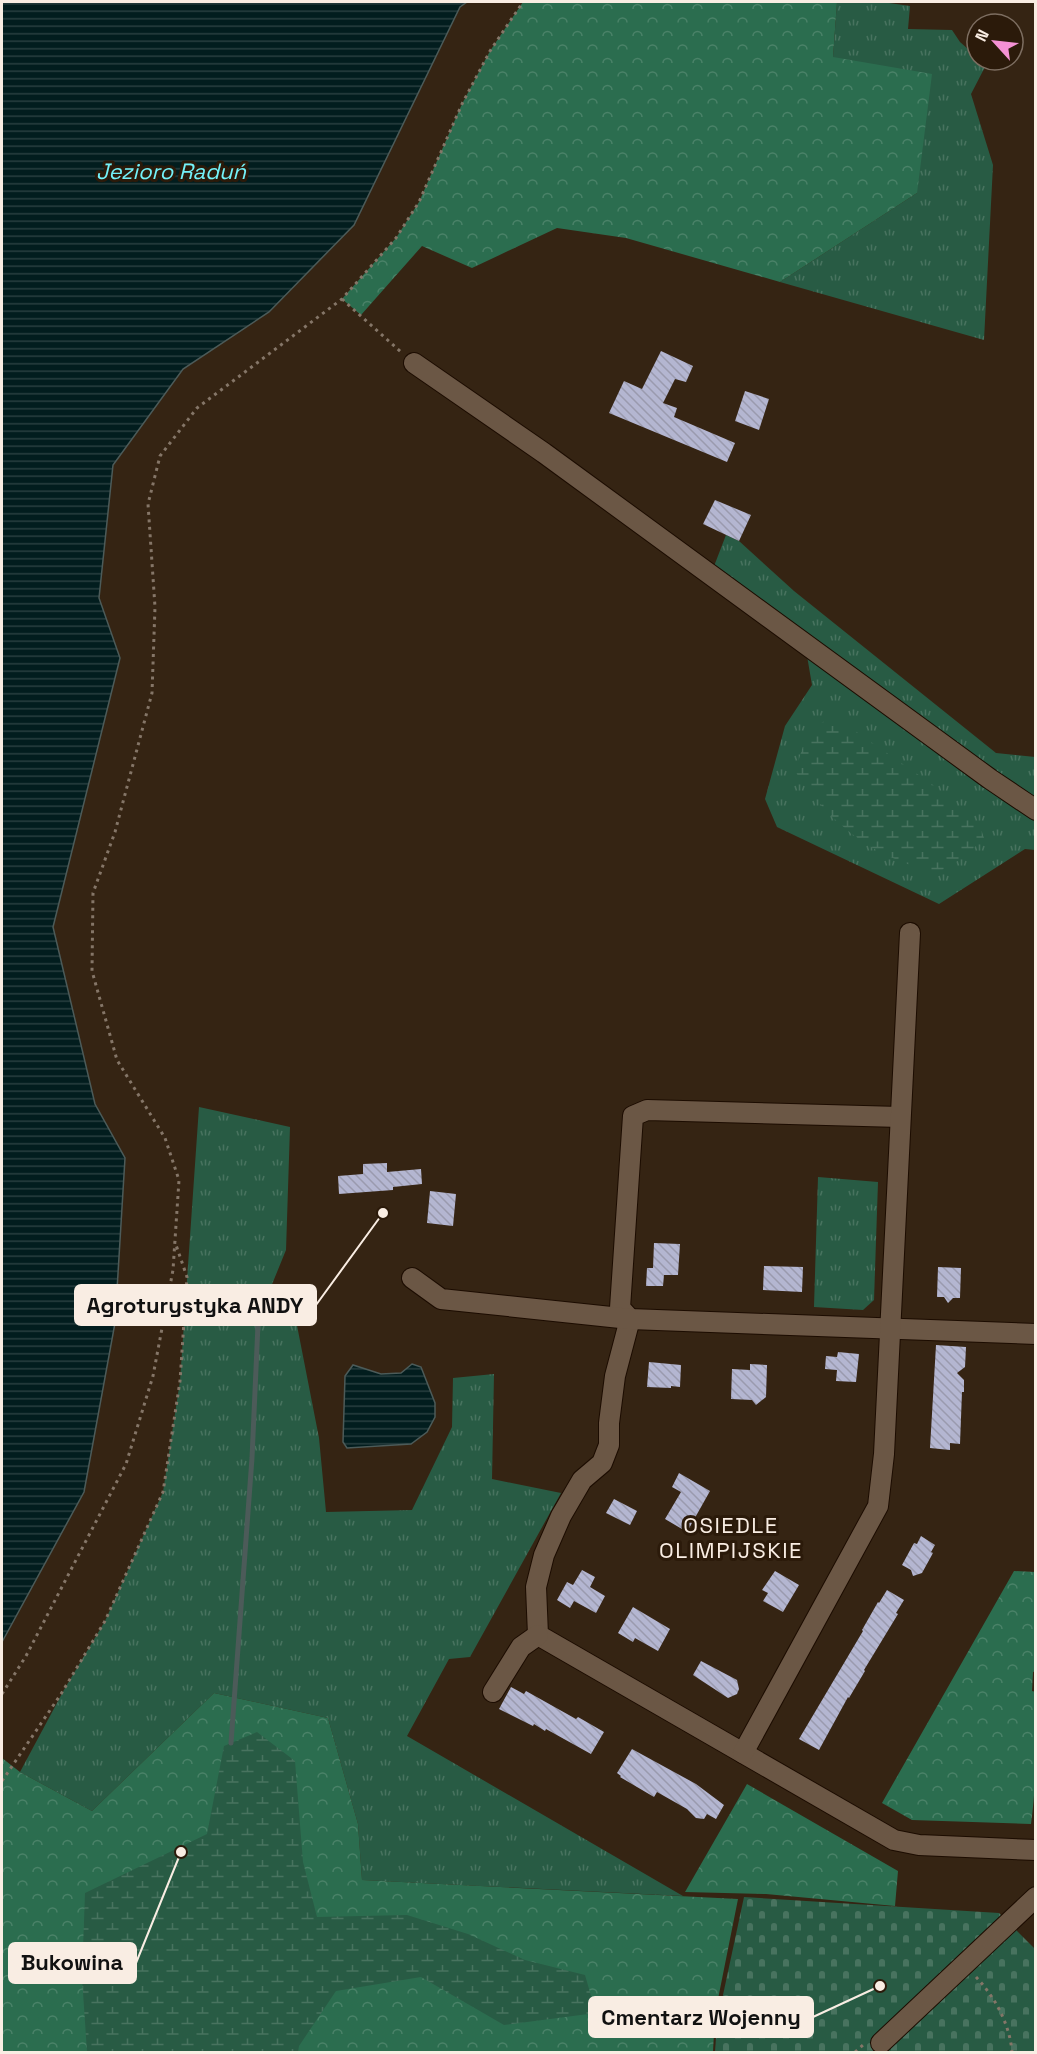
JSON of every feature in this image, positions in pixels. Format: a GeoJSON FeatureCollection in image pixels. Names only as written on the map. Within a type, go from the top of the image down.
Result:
{"type":"FeatureCollection","features":[{"type":"Feature","properties":{"kind":"street"},"geometry":{"type":"LineString","coordinates":[[414,363],[544,453],[1035,810]]}},
{"type":"Feature","properties":{"kind":"street"},"geometry":{"type":"LineString","coordinates":[[743,1753],[878,1506],[884,1454],[891,1329],[909,933]]}},
{"type":"Feature","properties":{"kind":"street"},"geometry":{"type":"LineString","coordinates":[[630,1319],[621,1308],[633,1116],[647,1110],[900,1117]]}},
{"type":"Feature","properties":{"kind":"street"},"geometry":{"type":"LineString","coordinates":[[412,1278],[441,1299],[630,1319],[1035,1334]]}},
{"type":"Feature","properties":{"kind":"street"},"geometry":{"type":"LineString","coordinates":[[538,1635],[536,1587],[543,1555],[561,1516],[582,1480],[602,1463],[609,1445],[609,1423],[615,1376],[630,1319]]}},
{"type":"Feature","properties":{"kind":"street"},"geometry":{"type":"LineString","coordinates":[[493,1692],[521,1647],[538,1635]]}},
{"type":"Feature","properties":{"kind":"street"},"geometry":{"type":"LineString","coordinates":[[538,1635],[894,1840],[919,1845],[1035,1850]]}},
{"type":"Feature","properties":{"kind":"street"},"geometry":{"type":"LineString","coordinates":[[881,2043],[1035,1897]]}},
{"type":"Feature","properties":{"kind":"path"},"geometry":{"type":"LineString","coordinates":[[2,1694],[26,1656],[126,1464],[153,1376],[173,1270],[179,1180],[165,1137],[117,1060],[92,971],[93,893],[115,832],[152,693],[155,608],[148,504],[160,456],[196,408],[342,299],[396,238],[419,202],[462,104],[490,51],[523,2]]}},
{"type":"Feature","properties":{"kind":"path"},"geometry":{"type":"LineString","coordinates":[[342,299],[414,363]]}},
{"type":"Feature","properties":{"kind":"path"},"geometry":{"type":"LineString","coordinates":[[2,1781],[61,1694],[105,1621],[163,1492],[180,1381],[187,1277],[175,1240]]}},
{"type":"Feature","properties":{"kind":"path"},"geometry":{"type":"LineString","coordinates":[[964,1965],[985,1988],[1001,2011],[1012,2045],[1012,2052]]}},
{"type":"Feature","properties":{"kind":"green space"},"geometry":{"type":"Polygon","coordinates":[[[523,2],[837,2],[833,57],[932,74],[917,193],[780,282],[626,238],[557,228],[472,268],[422,246],[361,315],[342,299],[396,238],[419,202],[462,104],[490,51],[523,2]]]}},
{"type":"Feature","properties":{"kind":"green space"},"geometry":{"type":"Polygon","coordinates":[[[837,2],[882,2],[910,6],[908,29],[952,30],[965,46],[965,72],[982,72],[971,94],[993,165],[984,340],[780,282],[917,193],[833,57],[837,2]]]}},
{"type":"Feature","properties":{"kind":"green space"},"geometry":{"type":"Polygon","coordinates":[[[726,535],[739,541],[794,591],[996,753],[1035,757],[1035,850],[1025,849],[939,904],[777,827],[765,799],[785,726],[812,685],[805,644],[711,574],[726,535]]]}},
{"type":"Feature","properties":{"kind":"green space"},"geometry":{"type":"Polygon","coordinates":[[[829,719],[845,724],[933,785],[980,826],[984,838],[961,859],[934,874],[888,856],[869,846],[845,828],[823,807],[795,771],[809,734],[820,723],[829,719]]]}},
{"type":"Feature","properties":{"kind":"green space"},"geometry":{"type":"Polygon","coordinates":[[[199,1107],[290,1127],[286,1250],[264,1304],[293,1305],[319,1438],[326,1512],[412,1510],[452,1427],[453,1378],[494,1374],[492,1479],[561,1493],[470,1657],[449,1659],[407,1736],[683,1896],[362,1880],[358,1824],[328,1718],[214,1693],[92,1811],[20,1772],[65,1688],[105,1621],[163,1492],[180,1381],[199,1107]]]}},
{"type":"Feature","properties":{"kind":"green space"},"geometry":{"type":"Polygon","coordinates":[[[818,1177],[878,1182],[874,1300],[863,1310],[814,1307],[818,1177]]]}},
{"type":"Feature","properties":{"kind":"green space"},"geometry":{"type":"Polygon","coordinates":[[[1014,1571],[1035,1572],[1036,1671],[1033,1672],[1032,1691],[1036,1692],[1036,1758],[1031,1824],[912,1820],[882,1803],[1014,1571]]]}},
{"type":"Feature","properties":{"kind":"green space"},"geometry":{"type":"Polygon","coordinates":[[[214,1693],[328,1718],[358,1824],[362,1880],[738,1899],[715,2014],[713,2052],[2,2052],[2,1758],[20,1772],[92,1811],[214,1693]]]}},
{"type":"Feature","properties":{"kind":"green space"},"geometry":{"type":"Polygon","coordinates":[[[257,1732],[295,1761],[303,1862],[317,1917],[407,1915],[468,1934],[525,1960],[585,1975],[596,2013],[504,2025],[421,1977],[336,1991],[299,2046],[298,2052],[87,2052],[82,1977],[85,1893],[207,1834],[224,1746],[257,1732]]]}},
{"type":"Feature","properties":{"kind":"green space"},"geometry":{"type":"Polygon","coordinates":[[[747,1784],[898,1871],[895,1906],[766,1894],[685,1892],[747,1784]]]}},
{"type":"Feature","properties":{"kind":"green space"},"geometry":{"type":"Polygon","coordinates":[[[744,1897],[999,1913],[1035,1949],[1034,2052],[715,2052],[717,2023],[744,1897]]]}},
{"type":"Feature","properties":{"kind":"water","name":"Jezioro Raduń"},"geometry":{"type":"Polygon","coordinates":[[[2,2],[467,2],[460,7],[354,225],[269,312],[183,369],[113,465],[99,598],[120,658],[53,927],[95,1104],[125,1158],[115,1323],[84,1492],[2,1642],[2,2]]]}},
{"type":"Feature","properties":{"kind":"water"},"geometry":{"type":"Polygon","coordinates":[[[412,1364],[421,1367],[435,1403],[435,1417],[427,1432],[411,1444],[347,1448],[343,1442],[345,1376],[353,1365],[381,1374],[401,1373],[412,1364]]]}},
{"type":"Feature","properties":{"kind":"building"},"geometry":{"type":"Polygon","coordinates":[[[661,351],[693,366],[686,382],[675,379],[663,403],[677,408],[674,417],[735,443],[727,462],[609,413],[624,381],[642,389],[661,351]]]}},
{"type":"Feature","properties":{"kind":"building"},"geometry":{"type":"Polygon","coordinates":[[[745,391],[769,399],[759,430],[735,421],[745,391]]]}},
{"type":"Feature","properties":{"kind":"building"},"geometry":{"type":"Polygon","coordinates":[[[715,500],[751,515],[739,541],[703,524],[715,500]]]}},
{"type":"Feature","properties":{"kind":"building"},"geometry":{"type":"Polygon","coordinates":[[[387,1163],[387,1172],[421,1169],[422,1184],[393,1187],[393,1190],[339,1194],[338,1176],[363,1174],[363,1164],[387,1163]]]}},
{"type":"Feature","properties":{"kind":"building"},"geometry":{"type":"Polygon","coordinates":[[[430,1191],[456,1194],[453,1226],[427,1223],[430,1191]]]}},
{"type":"Feature","properties":{"kind":"building"},"geometry":{"type":"Polygon","coordinates":[[[654,1243],[680,1244],[678,1275],[664,1275],[663,1286],[646,1286],[647,1268],[653,1268],[654,1243]]]}},
{"type":"Feature","properties":{"kind":"building"},"geometry":{"type":"Polygon","coordinates":[[[764,1266],[803,1267],[802,1292],[763,1290],[764,1266]]]}},
{"type":"Feature","properties":{"kind":"building"},"geometry":{"type":"Polygon","coordinates":[[[938,1267],[961,1268],[960,1298],[953,1298],[948,1303],[944,1297],[937,1297],[938,1267]]]}},
{"type":"Feature","properties":{"kind":"building"},"geometry":{"type":"Polygon","coordinates":[[[936,1345],[966,1347],[965,1367],[957,1373],[964,1380],[960,1444],[950,1443],[950,1450],[930,1448],[936,1345]]]}},
{"type":"Feature","properties":{"kind":"building"},"geometry":{"type":"Polygon","coordinates":[[[838,1352],[859,1354],[856,1382],[836,1381],[837,1370],[825,1369],[826,1356],[837,1357],[838,1352]]]}},
{"type":"Feature","properties":{"kind":"building"},"geometry":{"type":"Polygon","coordinates":[[[649,1362],[681,1365],[680,1387],[647,1387],[649,1362]]]}},
{"type":"Feature","properties":{"kind":"building"},"geometry":{"type":"Polygon","coordinates":[[[750,1364],[767,1365],[766,1397],[756,1405],[752,1400],[731,1399],[732,1369],[750,1370],[750,1364]]]}},
{"type":"Feature","properties":{"kind":"building"},"geometry":{"type":"Polygon","coordinates":[[[679,1473],[710,1491],[687,1532],[665,1519],[681,1492],[672,1487],[679,1473]]]}},
{"type":"Feature","properties":{"kind":"building"},"geometry":{"type":"Polygon","coordinates":[[[614,1499],[637,1511],[630,1525],[606,1513],[614,1499]]]}},
{"type":"Feature","properties":{"kind":"building"},"geometry":{"type":"Polygon","coordinates":[[[921,1536],[935,1545],[922,1573],[913,1576],[911,1570],[902,1565],[914,1543],[917,1544],[921,1536]]]}},
{"type":"Feature","properties":{"kind":"building"},"geometry":{"type":"Polygon","coordinates":[[[582,1570],[595,1577],[590,1587],[605,1596],[596,1613],[574,1601],[570,1608],[557,1600],[567,1582],[573,1585],[582,1570]]]}},
{"type":"Feature","properties":{"kind":"building"},"geometry":{"type":"Polygon","coordinates":[[[775,1571],[799,1585],[783,1612],[763,1601],[768,1593],[762,1590],[775,1571]]]}},
{"type":"Feature","properties":{"kind":"building"},"geometry":{"type":"Polygon","coordinates":[[[887,1590],[904,1600],[819,1750],[799,1739],[887,1590]]]}},
{"type":"Feature","properties":{"kind":"building"},"geometry":{"type":"Polygon","coordinates":[[[633,1607],[670,1629],[658,1651],[635,1638],[633,1642],[618,1633],[633,1607]]]}},
{"type":"Feature","properties":{"kind":"building"},"geometry":{"type":"Polygon","coordinates":[[[701,1661],[737,1680],[739,1689],[737,1694],[728,1698],[693,1675],[701,1661]]]}},
{"type":"Feature","properties":{"kind":"building"},"geometry":{"type":"Polygon","coordinates":[[[511,1687],[524,1694],[526,1691],[604,1732],[591,1754],[546,1729],[545,1731],[534,1724],[533,1726],[499,1709],[511,1687]]]}},
{"type":"Feature","properties":{"kind":"building"},"geometry":{"type":"Polygon","coordinates":[[[632,1749],[696,1784],[724,1805],[716,1819],[707,1814],[704,1819],[696,1818],[687,1809],[657,1792],[654,1797],[620,1777],[617,1773],[632,1749]]]}},
{"type":"Feature","properties":{"kind":"waterway"},"geometry":{"type":"LineString","coordinates":[[231,1743],[252,1458],[259,1302]]}},
{"type":"Feature","properties":{"kind":"place","name":"Agroturystyka ANDY"},"geometry":{"type":"Point","coordinates":[383,1213]}},
{"type":"Feature","properties":{"kind":"place","name":"Bukowina"},"geometry":{"type":"Point","coordinates":[181,1852]}},
{"type":"Feature","properties":{"kind":"place","name":"Cmentarz Wojenny"},"geometry":{"type":"Point","coordinates":[880,1986]}},
{"type":"Feature","properties":{"kind":"district","name":"OSIEDLE OLIMPIJSKIE"},"geometry":{"type":"Point","coordinates":[731,1538]}}]}
